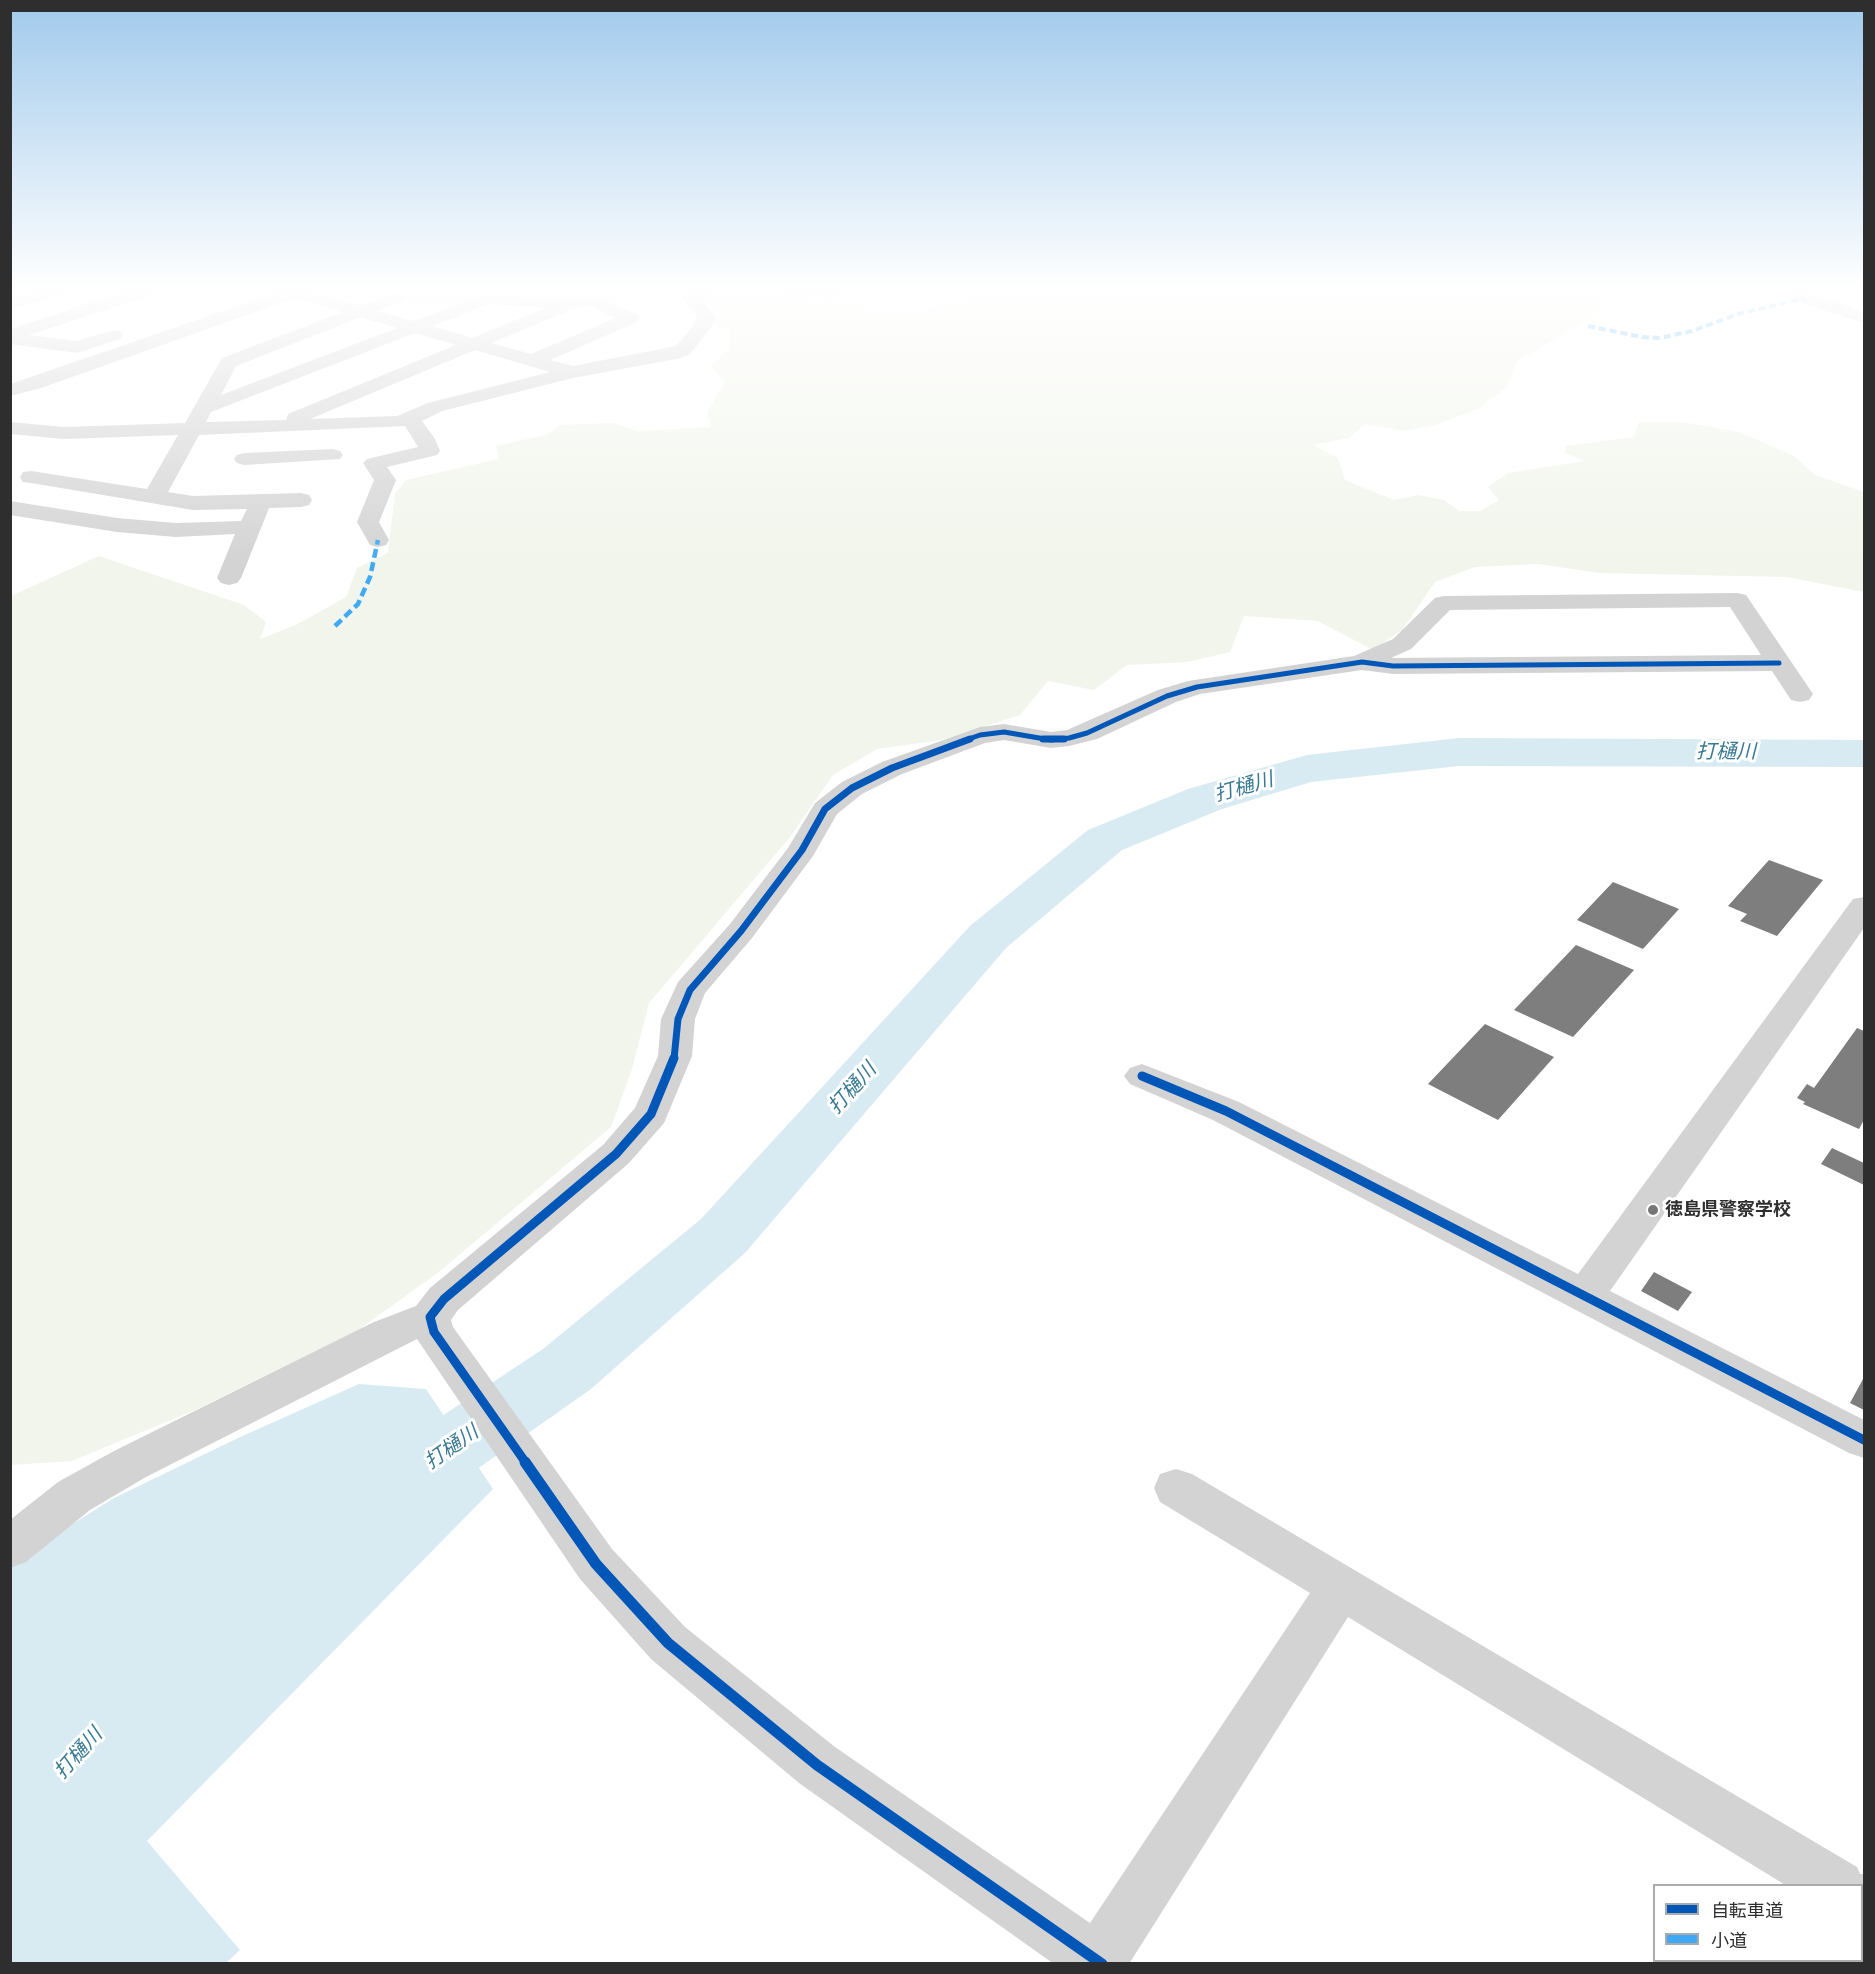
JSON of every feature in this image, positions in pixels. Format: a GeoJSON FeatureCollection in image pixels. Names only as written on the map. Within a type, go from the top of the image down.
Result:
{"type":"FeatureCollection","features":[{"type":"Feature","properties":{"kind":"street"},"geometry":{"type":"LineString","coordinates":[[10,390],[45,380]]}},
{"type":"Feature","properties":{"kind":"street"},"geometry":{"type":"LineString","coordinates":[[152,496],[158,492],[219,380]]}},
{"type":"Feature","properties":{"kind":"street"},"geometry":{"type":"LineString","coordinates":[[197,418],[288,380]]}},
{"type":"Feature","properties":{"kind":"street"},"geometry":{"type":"LineString","coordinates":[[277,457],[289,420],[385,380]]}},
{"type":"Feature","properties":{"kind":"street"},"geometry":{"type":"LineString","coordinates":[[10,428],[64,433],[197,418],[289,425],[397,422],[410,419],[435,407],[540,380]]}},
{"type":"Feature","properties":{"kind":"street"},"geometry":{"type":"LineString","coordinates":[[378,540],[368,522],[385,480],[374,463],[430,452],[425,439],[410,419]]}},
{"type":"Feature","properties":{"kind":"street"},"geometry":{"type":"LineString","coordinates":[[64,433],[35,466],[152,496],[193,503],[301,500]]}},
{"type":"Feature","properties":{"kind":"street"},"geometry":{"type":"LineString","coordinates":[[244,459],[333,455]]}},
{"type":"Feature","properties":{"kind":"street"},"geometry":{"type":"LineString","coordinates":[[229,579],[249,526],[261,502]]}},
{"type":"Feature","properties":{"kind":"street"},"geometry":{"type":"LineString","coordinates":[[10,508],[117,525],[176,530],[249,526]]}},
{"type":"Feature","properties":{"kind":"street"},"geometry":{"type":"LineString","coordinates":[[1341,1587],[1100,1962],[817,1765],[668,1643],[596,1564],[438,1333],[444,1299],[616,1154],[651,1114],[675,1056],[678,1019],[690,990],[741,931],[802,850],[825,809],[852,788],[892,768],[980,735],[1004,732],[1051,740],[1070,738],[1087,733],[1167,696],[1197,687],[1233,680],[1337,668],[1362,662],[1402,644],[1444,603],[1737,600],[1800,694]]}},
{"type":"Feature","properties":{"kind":"street"},"geometry":{"type":"LineString","coordinates":[[1362,662],[1393,666],[1779,663]]}},
{"type":"Feature","properties":{"kind":"street"},"geometry":{"type":"LineString","coordinates":[[1585,1295],[1864,906]]}},
{"type":"Feature","properties":{"kind":"street"},"geometry":{"type":"LineString","coordinates":[[1142,1076],[1226,1111],[1864,1440]]}},
{"type":"Feature","properties":{"kind":"street"},"geometry":{"type":"LineString","coordinates":[[10,1548],[74,1496],[130,1464],[357,1349],[438,1333]]}},
{"type":"Feature","properties":{"kind":"street"},"geometry":{"type":"LineString","coordinates":[[1176,1488],[1835,1884]]}},
{"type":"Feature","properties":{"kind":"shaded area"},"geometry":{"type":"Polygon","coordinates":[[[723,380],[1510,380],[1507,387],[1478,409],[1438,424],[1406,431],[1365,424],[1349,438],[1313,445],[1338,458],[1345,480],[1394,500],[1418,495],[1444,500],[1460,511],[1480,511],[1499,500],[1488,487],[1508,473],[1585,461],[1565,453],[1566,446],[1634,437],[1639,422],[1682,422],[1740,432],[1794,456],[1815,475],[1864,492],[1864,592],[1787,577],[1599,573],[1538,564],[1475,567],[1435,582],[1402,630],[1373,650],[1318,621],[1244,616],[1230,652],[1187,662],[1127,665],[1094,690],[1048,681],[1020,715],[941,740],[877,749],[833,775],[790,837],[649,1003],[632,1069],[611,1127],[440,1271],[357,1331],[195,1410],[72,1461],[11,1465],[11,596],[99,556],[244,605],[266,622],[260,639],[298,624],[346,597],[357,568],[388,553],[395,494],[406,480],[499,459],[496,446],[546,435],[561,425],[613,423],[638,431],[711,427],[707,412],[725,382],[723,380]]]}},
{"type":"Feature","properties":{"kind":"water"},"geometry":{"type":"Polygon","coordinates":[[[359,1384],[426,1389],[493,1489],[147,1841],[240,1950],[226,1963],[11,1963],[10,1563],[114,1498],[238,1438],[359,1384]]]}},
{"type":"Feature","properties":{"kind":"building"},"geometry":{"type":"Polygon","coordinates":[[[1769,860],[1823,880],[1777,936],[1740,921],[1747,914],[1728,906],[1769,860]]]}},
{"type":"Feature","properties":{"kind":"building"},"geometry":{"type":"Polygon","coordinates":[[[1613,882],[1679,909],[1643,949],[1577,920],[1613,882]]]}},
{"type":"Feature","properties":{"kind":"building"},"geometry":{"type":"Polygon","coordinates":[[[1576,945],[1634,970],[1573,1037],[1514,1010],[1576,945]]]}},
{"type":"Feature","properties":{"kind":"building"},"geometry":{"type":"Polygon","coordinates":[[[1485,1024],[1554,1057],[1498,1120],[1428,1084],[1485,1024]]]}},
{"type":"Feature","properties":{"kind":"building"},"geometry":{"type":"Polygon","coordinates":[[[1857,1028],[1864,1031],[1864,1120],[1859,1129],[1803,1104],[1805,1102],[1797,1098],[1807,1084],[1814,1088],[1857,1028]]]}},
{"type":"Feature","properties":{"kind":"building"},"geometry":{"type":"Polygon","coordinates":[[[1832,1148],[1864,1163],[1864,1185],[1821,1164],[1832,1148]]]}},
{"type":"Feature","properties":{"kind":"building"},"geometry":{"type":"Polygon","coordinates":[[[1654,1272],[1692,1292],[1678,1311],[1641,1291],[1654,1272]]]}},
{"type":"Feature","properties":{"kind":"building"},"geometry":{"type":"Polygon","coordinates":[[[1864,1380],[1864,1410],[1850,1403],[1864,1380]]]}},
{"type":"Feature","properties":{"kind":"waterway","name":"打樋川"},"geometry":{"type":"LineString","coordinates":[[400,1483],[567,1369],[723,1236],[988,937],[1105,840],[1205,799],[1307,769],[1459,752],[1864,754]]}},
{"type":"Feature","properties":{"kind":"marked path"},"geometry":{"type":"LineString","coordinates":[[335,626],[358,604],[370,577],[378,540]]}},
{"type":"Feature","properties":{"kind":"cycle path"},"geometry":{"type":"LineString","coordinates":[[1102,1964],[817,1765],[668,1643],[596,1564],[434,1332],[430,1317],[444,1299],[616,1154],[651,1114],[675,1056],[678,1019],[690,990],[741,931],[802,850],[825,809],[852,788],[892,768],[980,735],[1004,732],[1051,740],[1069,738],[1087,733],[1167,696],[1197,687],[1362,662],[1393,666],[1779,663]]}},
{"type":"Feature","properties":{"kind":"cycle path"},"geometry":{"type":"LineString","coordinates":[[1142,1076],[1226,1111],[1864,1440]]}},
{"type":"Feature","properties":{"kind":"place","name":"徳島県警察学校"},"geometry":{"type":"Point","coordinates":[1653,1210]}}]}
